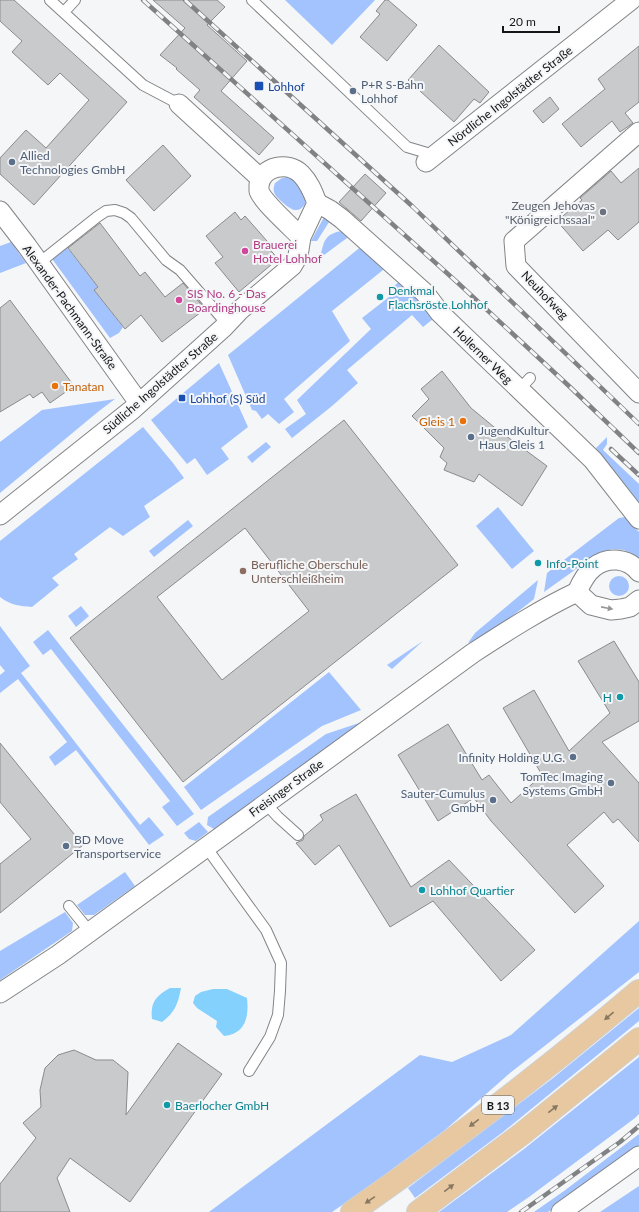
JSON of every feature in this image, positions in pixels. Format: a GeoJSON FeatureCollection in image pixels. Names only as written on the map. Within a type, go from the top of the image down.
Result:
{"type":"FeatureCollection","features":[{"type":"Feature","properties":{"kind":"main road","name":"B 13"},"geometry":{"type":"LineString","coordinates":[[352,1212],[401,1178],[501,1103],[574,1046],[639,991]]}},
{"type":"Feature","properties":{"kind":"main road"},"geometry":{"type":"LineString","coordinates":[[418,1212],[523,1133],[639,1039]]}},
{"type":"Feature","properties":{"kind":"street","name":"Nördliche Ingolstädter Straße"},"geometry":{"type":"LineString","coordinates":[[430,158],[631,0]]}},
{"type":"Feature","properties":{"kind":"street"},"geometry":{"type":"LineString","coordinates":[[179,104],[260,178]]}},
{"type":"Feature","properties":{"kind":"street","name":"Neuhofweg"},"geometry":{"type":"LineString","coordinates":[[639,132],[514,241],[516,266],[639,392]]}},
{"type":"Feature","properties":{"kind":"street"},"geometry":{"type":"LineString","coordinates":[[301,237],[264,199],[259,190],[260,178],[267,171],[276,167],[286,167],[300,172],[310,185],[317,203]]}},
{"type":"Feature","properties":{"kind":"street","name":"Südliche Ingolstädter Straße"},"geometry":{"type":"LineString","coordinates":[[0,515],[139,403],[227,324],[240,310],[292,266],[298,256],[301,237],[317,203]]}},
{"type":"Feature","properties":{"kind":"street","name":"Hollerner Weg"},"geometry":{"type":"LineString","coordinates":[[317,203],[342,219],[425,293],[440,314],[525,384],[593,460],[639,519]]}},
{"type":"Feature","properties":{"kind":"street","name":"Alexander-Pachmann-Straße"},"geometry":{"type":"LineString","coordinates":[[0,211],[139,403]]}},
{"type":"Feature","properties":{"kind":"street"},"geometry":{"type":"LineString","coordinates":[[639,572],[636,567],[625,561],[606,561],[594,566],[583,579],[577,592],[591,605],[611,610],[630,607],[639,600]]}},
{"type":"Feature","properties":{"kind":"street","name":"Freisinger Straße"},"geometry":{"type":"LineString","coordinates":[[0,993],[90,932],[473,653],[515,626],[577,592]]}},
{"type":"Feature","properties":{"kind":"street"},"geometry":{"type":"LineString","coordinates":[[561,1212],[639,1156]]}},
{"type":"Feature","properties":{"kind":"lane"},"geometry":{"type":"LineString","coordinates":[[50,0],[143,85],[179,104]]}},
{"type":"Feature","properties":{"kind":"lane"},"geometry":{"type":"LineString","coordinates":[[64,12],[75,0]]}},
{"type":"Feature","properties":{"kind":"lane"},"geometry":{"type":"LineString","coordinates":[[252,0],[406,147],[430,158]]}},
{"type":"Feature","properties":{"kind":"lane"},"geometry":{"type":"LineString","coordinates":[[39,263],[97,217],[106,211],[115,210],[131,218],[166,260],[180,270],[227,324]]}},
{"type":"Feature","properties":{"kind":"lane"},"geometry":{"type":"LineString","coordinates":[[266,803],[278,818],[298,835]]}},
{"type":"Feature","properties":{"kind":"lane"},"geometry":{"type":"LineString","coordinates":[[206,847],[266,930],[281,963],[278,1015],[270,1036],[249,1071]]}},
{"type":"Feature","properties":{"kind":"lane"},"geometry":{"type":"LineString","coordinates":[[69,906],[90,932]]}},
{"type":"Feature","properties":{"kind":"shaded area"},"geometry":{"type":"Polygon","coordinates":[[[285,0],[375,0],[332,45],[285,0]]]}},
{"type":"Feature","properties":{"kind":"shaded area"},"geometry":{"type":"Polygon","coordinates":[[[288,177],[298,184],[303,192],[305,204],[297,210],[288,207],[278,199],[274,191],[275,183],[282,178],[288,177]]]}},
{"type":"Feature","properties":{"kind":"shaded area"},"geometry":{"type":"Polygon","coordinates":[[[324,217],[331,219],[317,241],[311,241],[324,217]]]}},
{"type":"Feature","properties":{"kind":"shaded area"},"geometry":{"type":"Polygon","coordinates":[[[342,231],[351,235],[320,258],[325,240],[331,234],[342,231]]]}},
{"type":"Feature","properties":{"kind":"shaded area"},"geometry":{"type":"Polygon","coordinates":[[[11,242],[26,263],[0,273],[0,246],[11,242]]]}},
{"type":"Feature","properties":{"kind":"shaded area"},"geometry":{"type":"Polygon","coordinates":[[[65,245],[98,287],[94,290],[123,327],[119,333],[110,338],[50,256],[65,245]]]}},
{"type":"Feature","properties":{"kind":"shaded area"},"geometry":{"type":"Polygon","coordinates":[[[363,245],[388,266],[332,311],[350,341],[284,399],[294,412],[279,424],[268,414],[262,419],[256,411],[252,410],[228,355],[363,245]]]}},
{"type":"Feature","properties":{"kind":"shaded area"},"geometry":{"type":"Polygon","coordinates":[[[401,280],[426,307],[433,319],[423,327],[412,315],[347,370],[358,383],[292,438],[285,429],[306,414],[297,400],[371,329],[362,318],[398,290],[394,286],[401,280]]]}},
{"type":"Feature","properties":{"kind":"shaded area"},"geometry":{"type":"Polygon","coordinates":[[[219,363],[248,427],[221,448],[229,459],[207,475],[195,458],[187,464],[151,420],[219,363]]]}},
{"type":"Feature","properties":{"kind":"shaded area"},"geometry":{"type":"Polygon","coordinates":[[[115,399],[0,493],[0,442],[42,410],[115,399]]]}},
{"type":"Feature","properties":{"kind":"shaded area"},"geometry":{"type":"Polygon","coordinates":[[[143,427],[184,478],[144,506],[150,517],[123,536],[110,527],[74,554],[78,559],[52,578],[59,585],[32,607],[19,606],[0,597],[0,541],[143,427]]]}},
{"type":"Feature","properties":{"kind":"shaded area"},"geometry":{"type":"Polygon","coordinates":[[[607,437],[607,444],[603,450],[639,484],[639,507],[632,500],[596,448],[607,437]]]}},
{"type":"Feature","properties":{"kind":"shaded area"},"geometry":{"type":"Polygon","coordinates":[[[266,442],[271,447],[252,463],[247,457],[266,442]]]}},
{"type":"Feature","properties":{"kind":"shaded area"},"geometry":{"type":"Polygon","coordinates":[[[498,507],[534,551],[512,569],[476,526],[498,507]]]}},
{"type":"Feature","properties":{"kind":"shaded area"},"geometry":{"type":"Polygon","coordinates":[[[625,517],[639,532],[639,558],[624,550],[613,549],[600,552],[544,592],[547,573],[619,518],[625,517]]]}},
{"type":"Feature","properties":{"kind":"shaded area"},"geometry":{"type":"Polygon","coordinates":[[[188,520],[193,526],[154,557],[149,551],[188,520]]]}},
{"type":"Feature","properties":{"kind":"shaded area"},"geometry":{"type":"Polygon","coordinates":[[[615,576],[623,576],[629,582],[629,590],[623,596],[615,596],[609,590],[609,582],[615,576]]]}},
{"type":"Feature","properties":{"kind":"shaded area"},"geometry":{"type":"Polygon","coordinates":[[[538,580],[534,599],[483,639],[468,643],[475,633],[538,580]]]}},
{"type":"Feature","properties":{"kind":"shaded area"},"geometry":{"type":"Polygon","coordinates":[[[81,606],[89,616],[76,627],[68,616],[81,606]]]}},
{"type":"Feature","properties":{"kind":"shaded area"},"geometry":{"type":"Polygon","coordinates":[[[0,626],[30,666],[21,673],[140,825],[149,817],[164,835],[149,845],[76,750],[55,766],[49,757],[67,742],[18,679],[0,693],[0,675],[5,671],[0,665],[0,626]]]}},
{"type":"Feature","properties":{"kind":"shaded area"},"geometry":{"type":"Polygon","coordinates":[[[48,630],[194,814],[177,826],[162,807],[170,801],[51,649],[43,655],[33,642],[48,630]]]}},
{"type":"Feature","properties":{"kind":"shaded area"},"geometry":{"type":"Polygon","coordinates":[[[423,641],[392,669],[387,665],[423,641]]]}},
{"type":"Feature","properties":{"kind":"shaded area"},"geometry":{"type":"Polygon","coordinates":[[[329,672],[361,710],[322,726],[201,810],[184,787],[329,672]]]}},
{"type":"Feature","properties":{"kind":"shaded area"},"geometry":{"type":"Polygon","coordinates":[[[362,722],[214,829],[207,825],[208,817],[326,734],[362,722]]]}},
{"type":"Feature","properties":{"kind":"shaded area"},"geometry":{"type":"Polygon","coordinates":[[[199,822],[208,832],[196,841],[189,839],[184,833],[199,822]]]}},
{"type":"Feature","properties":{"kind":"shaded area"},"geometry":{"type":"Polygon","coordinates":[[[125,872],[135,886],[94,915],[85,915],[77,905],[125,872]]]}},
{"type":"Feature","properties":{"kind":"shaded area"},"geometry":{"type":"Polygon","coordinates":[[[65,912],[73,923],[72,931],[0,980],[0,951],[65,912]]]}},
{"type":"Feature","properties":{"kind":"shaded area"},"geometry":{"type":"Polygon","coordinates":[[[639,921],[639,972],[510,1073],[445,1130],[332,1212],[209,1212],[420,1055],[452,1062],[511,1035],[639,921]]]}},
{"type":"Feature","properties":{"kind":"shaded area"},"geometry":{"type":"Polygon","coordinates":[[[170,988],[181,988],[179,999],[175,1007],[170,1015],[162,1022],[152,1019],[152,1008],[155,1000],[170,988]]]}},
{"type":"Feature","properties":{"kind":"shaded area"},"geometry":{"type":"Polygon","coordinates":[[[213,989],[227,989],[247,998],[247,1011],[244,1023],[237,1032],[231,1035],[224,1036],[216,1027],[217,1021],[197,1008],[193,1003],[195,996],[201,992],[213,989]]]}},
{"type":"Feature","properties":{"kind":"shaded area"},"geometry":{"type":"Polygon","coordinates":[[[639,1008],[639,1021],[503,1132],[415,1198],[408,1188],[553,1078],[639,1008]]]}},
{"type":"Feature","properties":{"kind":"shaded area"},"geometry":{"type":"Polygon","coordinates":[[[639,1057],[639,1114],[635,1118],[507,1212],[439,1212],[524,1149],[639,1057]]]}},
{"type":"Feature","properties":{"kind":"shaded area"},"geometry":{"type":"Polygon","coordinates":[[[639,1134],[639,1148],[548,1212],[534,1212],[564,1191],[639,1134]]]}},
{"type":"Feature","properties":{"kind":"shaded area"},"geometry":{"type":"Polygon","coordinates":[[[639,1186],[639,1212],[600,1212],[639,1186]]]}},
{"type":"Feature","properties":{"kind":"building"},"geometry":{"type":"Polygon","coordinates":[[[0,0],[14,0],[127,102],[34,205],[0,174],[0,158],[26,130],[46,148],[89,100],[60,73],[48,85],[12,52],[22,41],[0,21],[0,0]]]}},
{"type":"Feature","properties":{"kind":"building"},"geometry":{"type":"Polygon","coordinates":[[[153,0],[217,0],[225,7],[207,25],[247,61],[221,91],[274,138],[259,155],[194,97],[200,90],[176,69],[177,68],[160,55],[185,28],[153,0]]]}},
{"type":"Feature","properties":{"kind":"building"},"geometry":{"type":"Polygon","coordinates":[[[385,0],[388,0],[417,25],[387,61],[360,37],[380,14],[376,11],[385,0]]]}},
{"type":"Feature","properties":{"kind":"building"},"geometry":{"type":"Polygon","coordinates":[[[439,45],[489,92],[480,103],[474,99],[454,122],[408,80],[439,45]]]}},
{"type":"Feature","properties":{"kind":"building"},"geometry":{"type":"Polygon","coordinates":[[[639,46],[639,102],[625,113],[633,123],[620,132],[612,121],[581,147],[562,124],[605,89],[598,79],[639,46]]]}},
{"type":"Feature","properties":{"kind":"building"},"geometry":{"type":"Polygon","coordinates":[[[550,97],[559,109],[543,123],[533,111],[550,97]]]}},
{"type":"Feature","properties":{"kind":"building"},"geometry":{"type":"Polygon","coordinates":[[[163,145],[191,176],[154,211],[126,180],[163,145]]]}},
{"type":"Feature","properties":{"kind":"building","name":"Zeugen Jehovas \"Königreichssaal\""},"geometry":{"type":"Polygon","coordinates":[[[639,168],[639,222],[618,240],[608,230],[583,251],[557,221],[582,200],[580,198],[611,171],[621,183],[639,168]]]}},
{"type":"Feature","properties":{"kind":"building"},"geometry":{"type":"Polygon","coordinates":[[[365,174],[386,193],[361,221],[339,202],[365,174]]]}},
{"type":"Feature","properties":{"kind":"building","name":"Brauerei Hotel Lohhof"},"geometry":{"type":"Polygon","coordinates":[[[235,212],[241,220],[245,216],[267,241],[267,246],[278,259],[239,292],[215,263],[223,257],[206,236],[235,212]]]}},
{"type":"Feature","properties":{"kind":"building"},"geometry":{"type":"Polygon","coordinates":[[[100,223],[140,276],[145,272],[165,297],[183,283],[205,309],[162,342],[141,315],[125,329],[94,290],[98,287],[68,248],[100,223]]]}},
{"type":"Feature","properties":{"kind":"building"},"geometry":{"type":"Polygon","coordinates":[[[10,300],[74,386],[50,403],[42,392],[33,398],[30,394],[0,412],[0,308],[10,300]]]}},
{"type":"Feature","properties":{"kind":"building","name":"JugendKultur Haus Gleis 1"},"geometry":{"type":"Polygon","coordinates":[[[442,371],[471,408],[547,466],[522,506],[479,474],[474,482],[444,470],[447,463],[440,457],[444,448],[412,416],[429,399],[421,389],[442,371]]]}},
{"type":"Feature","properties":{"kind":"building"},"geometry":{"type":"Polygon","coordinates":[[[344,420],[458,565],[183,782],[70,638],[344,420]],[[245,528],[157,597],[222,680],[309,611],[245,528]]]}},
{"type":"Feature","properties":{"kind":"building"},"geometry":{"type":"Polygon","coordinates":[[[614,641],[639,682],[639,721],[602,742],[639,783],[639,842],[618,819],[613,823],[604,812],[567,845],[604,886],[575,913],[491,821],[474,798],[438,821],[398,755],[448,724],[482,780],[489,775],[511,803],[542,775],[503,708],[534,690],[569,751],[610,713],[578,661],[614,641]]]}},
{"type":"Feature","properties":{"kind":"building"},"geometry":{"type":"Polygon","coordinates":[[[0,743],[83,845],[0,913],[0,864],[31,839],[0,802],[0,743]]]}},
{"type":"Feature","properties":{"kind":"building","name":"Lohhof Quartier"},"geometry":{"type":"Polygon","coordinates":[[[356,794],[411,887],[449,860],[535,950],[501,981],[433,901],[390,927],[339,845],[315,865],[296,843],[303,840],[304,836],[323,820],[320,815],[356,794]]]}},
{"type":"Feature","properties":{"kind":"building"},"geometry":{"type":"Polygon","coordinates":[[[178,1043],[222,1074],[130,1202],[70,1158],[57,1178],[70,1212],[0,1212],[0,1184],[36,1138],[23,1123],[41,1107],[40,1090],[45,1068],[58,1055],[74,1050],[96,1060],[113,1060],[128,1072],[126,1115],[178,1043]]]}},
{"type":"Feature","properties":{"kind":"railway"},"geometry":{"type":"LineString","coordinates":[[143,0],[458,283],[639,453]]}},
{"type":"Feature","properties":{"kind":"railway"},"geometry":{"type":"LineString","coordinates":[[185,0],[412,206],[639,424]]}},
{"type":"Feature","properties":{"kind":"railway"},"geometry":{"type":"LineString","coordinates":[[611,449],[639,475]]}},
{"type":"Feature","properties":{"kind":"railway"},"geometry":{"type":"LineString","coordinates":[[521,1212],[620,1142],[639,1126]]}},
{"type":"Feature","properties":{"kind":"place","name":"Lohhof"},"geometry":{"type":"Point","coordinates":[259,86]}},
{"type":"Feature","properties":{"kind":"place","name":"P+R S-Bahn Lohhof"},"geometry":{"type":"Point","coordinates":[353,91]}},
{"type":"Feature","properties":{"kind":"place","name":"Allied Technologies GmbH"},"geometry":{"type":"Point","coordinates":[12,162]}},
{"type":"Feature","properties":{"kind":"place","name":"Zeugen Jehovas \"Königreichssaal\""},"geometry":{"type":"Point","coordinates":[603,212]}},
{"type":"Feature","properties":{"kind":"place","name":"Brauerei Hotel Lohhof"},"geometry":{"type":"Point","coordinates":[245,251]}},
{"type":"Feature","properties":{"kind":"place","name":"Denkmal Flachsröste Lohhof"},"geometry":{"type":"Point","coordinates":[380,297]}},
{"type":"Feature","properties":{"kind":"place","name":"SIS No. 6 - Das Boardinghouse"},"geometry":{"type":"Point","coordinates":[179,300]}},
{"type":"Feature","properties":{"kind":"place","name":"Tanatan"},"geometry":{"type":"Point","coordinates":[55,386]}},
{"type":"Feature","properties":{"kind":"place","name":"Lohhof (S) Süd"},"geometry":{"type":"Point","coordinates":[182,398]}},
{"type":"Feature","properties":{"kind":"place","name":"Gleis 1"},"geometry":{"type":"Point","coordinates":[463,421]}},
{"type":"Feature","properties":{"kind":"place","name":"JugendKultur Haus Gleis 1"},"geometry":{"type":"Point","coordinates":[471,437]}},
{"type":"Feature","properties":{"kind":"place","name":"Info-Point"},"geometry":{"type":"Point","coordinates":[538,563]}},
{"type":"Feature","properties":{"kind":"place","name":"Berufliche Oberschule Unterschleißheim"},"geometry":{"type":"Point","coordinates":[243,571]}},
{"type":"Feature","properties":{"kind":"place","name":"H"},"geometry":{"type":"Point","coordinates":[620,697]}},
{"type":"Feature","properties":{"kind":"place","name":"Infinity Holding U.G."},"geometry":{"type":"Point","coordinates":[573,757]}},
{"type":"Feature","properties":{"kind":"place","name":"TomTec Imaging Systems GmbH"},"geometry":{"type":"Point","coordinates":[611,783]}},
{"type":"Feature","properties":{"kind":"place","name":"Sauter-Cumulus GmbH"},"geometry":{"type":"Point","coordinates":[493,800]}},
{"type":"Feature","properties":{"kind":"place","name":"BD Move Transportservice"},"geometry":{"type":"Point","coordinates":[66,846]}},
{"type":"Feature","properties":{"kind":"place","name":"Lohhof Quartier"},"geometry":{"type":"Point","coordinates":[422,890]}},
{"type":"Feature","properties":{"kind":"place","name":"Baerlocher GmbH"},"geometry":{"type":"Point","coordinates":[167,1105]}}]}
